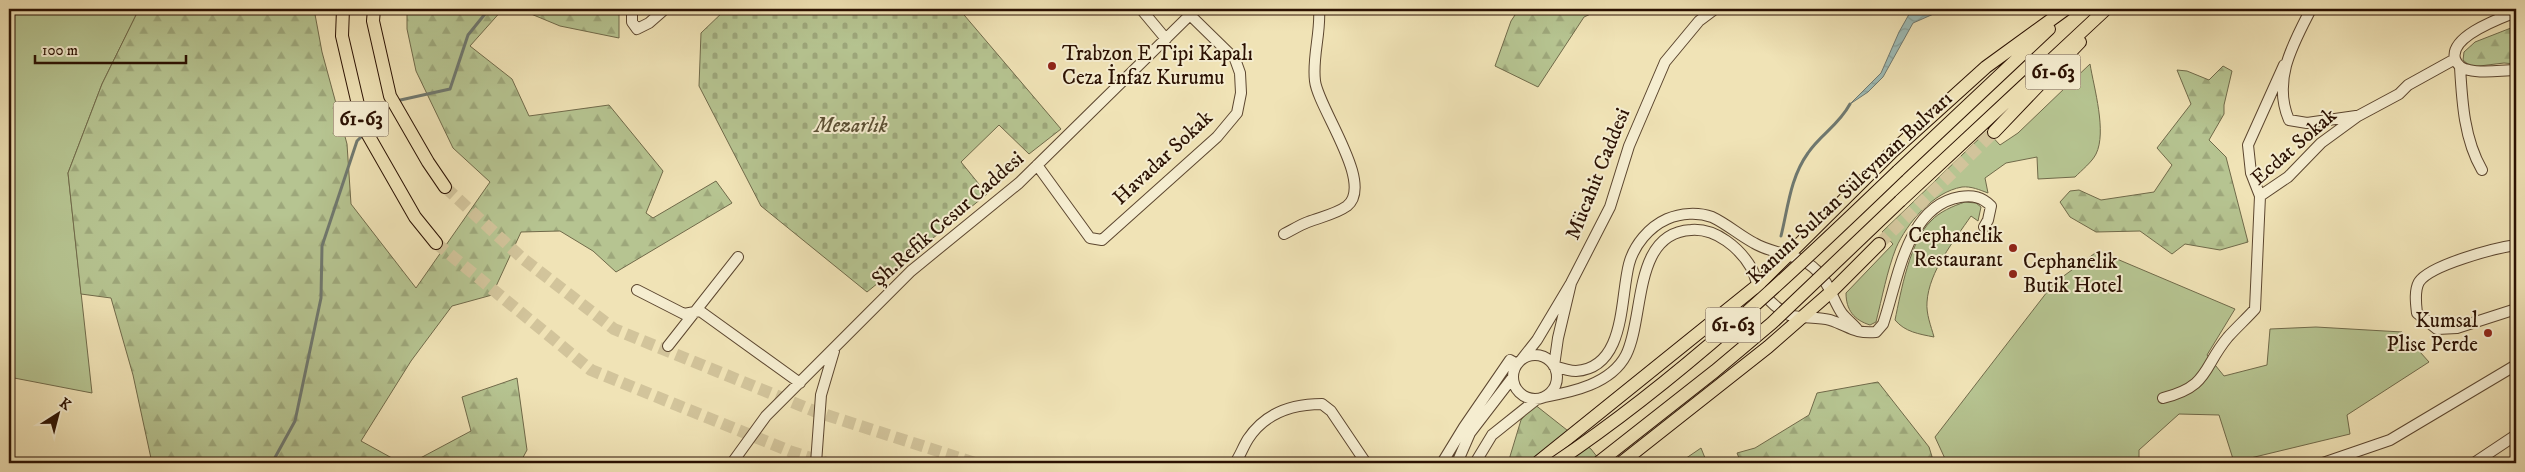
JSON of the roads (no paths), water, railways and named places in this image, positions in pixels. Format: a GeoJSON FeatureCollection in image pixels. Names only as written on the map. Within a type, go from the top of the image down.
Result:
{"type":"FeatureCollection","features":[{"type":"Feature","properties":{"kind":"main road","name":"61-63"},"geometry":{"type":"LineString","coordinates":[[343,9],[342,36],[363,126],[415,217],[436,243]]}},
{"type":"Feature","properties":{"kind":"main road","name":"61-63"},"geometry":{"type":"LineString","coordinates":[[374,9],[373,21],[390,96],[428,162],[445,187]]}},
{"type":"Feature","properties":{"kind":"main road","name":"61-63"},"geometry":{"type":"LineString","coordinates":[[1537,463],[1682,344],[1758,285],[1893,151],[1986,67],[2066,9]]}},
{"type":"Feature","properties":{"kind":"main road","name":"Kanuni Sultan Süleyman Bulvarı"},"geometry":{"type":"LineString","coordinates":[[1555,463],[1597,435],[1730,328],[1788,276],[2071,9]]}},
{"type":"Feature","properties":{"kind":"main road","name":"61-63"},"geometry":{"type":"LineString","coordinates":[[1994,132],[2059,66],[2107,9]]}},
{"type":"Feature","properties":{"kind":"main road","name":"Kanuni Sultan Süleyman Bulvarı"},"geometry":{"type":"LineString","coordinates":[[1598,463],[1715,371],[1772,323],[2107,9]]}},
{"type":"Feature","properties":{"kind":"main road","name":"61-63"},"geometry":{"type":"LineString","coordinates":[[1621,463],[1727,382],[1832,291],[1879,244]]}},
{"type":"Feature","properties":{"kind":"street"},"geometry":{"type":"LineString","coordinates":[[632,9],[632,22],[637,29],[649,23],[665,9]]}},
{"type":"Feature","properties":{"kind":"street"},"geometry":{"type":"LineString","coordinates":[[1141,9],[1166,38]]}},
{"type":"Feature","properties":{"kind":"street"},"geometry":{"type":"LineString","coordinates":[[1284,234],[1308,222],[1336,212],[1349,204],[1353,194],[1354,175],[1342,141],[1323,106],[1315,82],[1319,9]]}},
{"type":"Feature","properties":{"kind":"street","name":"Mücahit Caddesi"},"geometry":{"type":"LineString","coordinates":[[1442,463],[1510,360],[1520,362],[1537,340],[1571,283],[1610,206],[1629,146],[1665,62],[1698,21],[1715,9]]}},
{"type":"Feature","properties":{"kind":"street"},"geometry":{"type":"LineString","coordinates":[[2260,196],[2251,173],[2248,145],[2312,9]]}},
{"type":"Feature","properties":{"kind":"street","name":"Şh.Refik Cesur Caddesi"},"geometry":{"type":"LineString","coordinates":[[732,463],[766,416],[835,350],[911,271],[1019,183],[1193,12]]}},
{"type":"Feature","properties":{"kind":"street","name":"Havadar Sokak"},"geometry":{"type":"LineString","coordinates":[[1037,166],[1090,238],[1102,240],[1217,137],[1237,113],[1241,93],[1240,73],[1235,59],[1193,12]]}},
{"type":"Feature","properties":{"kind":"street"},"geometry":{"type":"LineString","coordinates":[[2482,170],[2468,135],[2456,50],[2468,34],[2516,12]]}},
{"type":"Feature","properties":{"kind":"street"},"geometry":{"type":"LineString","coordinates":[[2457,63],[2470,71],[2516,70]]}},
{"type":"Feature","properties":{"kind":"street","name":"Ecdat Sokak"},"geometry":{"type":"LineString","coordinates":[[2164,398],[2180,394],[2197,384],[2208,372],[2228,338],[2256,309],[2260,196],[2288,178],[2321,143],[2358,116],[2399,94],[2408,85],[2457,63]]}},
{"type":"Feature","properties":{"kind":"street"},"geometry":{"type":"LineString","coordinates":[[2284,65],[2283,106],[2289,120],[2307,123],[2358,116]]}},
{"type":"Feature","properties":{"kind":"street"},"geometry":{"type":"LineString","coordinates":[[1513,377],[1517,391],[1522,396],[1540,398],[1578,390],[1609,374],[1626,356],[1647,265],[1656,248],[1671,236],[1689,230],[1708,231],[1727,241],[1752,268],[1758,285],[1771,302],[1788,315],[1823,318],[1861,333],[1876,332],[1883,324],[1904,253],[1931,209],[1952,198],[1970,195],[1984,199],[1991,206],[1988,220],[1984,227]]}},
{"type":"Feature","properties":{"kind":"street"},"geometry":{"type":"LineString","coordinates":[[1457,463],[1470,433],[1513,377],[1520,362],[1536,355],[1543,357],[1554,366],[1574,371],[1587,369],[1600,361],[1612,345],[1619,327],[1629,264],[1638,244],[1662,221],[1674,216],[1690,214],[1710,216],[1728,225],[1754,244],[1800,258],[1815,269],[1832,291],[1841,312],[1861,333]]}},
{"type":"Feature","properties":{"kind":"street"},"geometry":{"type":"LineString","coordinates":[[2516,245],[2444,265],[2428,272],[2418,284],[2415,298],[2417,313],[2437,329],[2457,328],[2516,309]]}},
{"type":"Feature","properties":{"kind":"street"},"geometry":{"type":"LineString","coordinates":[[668,346],[738,257]]}},
{"type":"Feature","properties":{"kind":"street"},"geometry":{"type":"LineString","coordinates":[[1475,463],[1492,435],[1540,398],[1550,393],[1557,380],[1554,366],[1558,338],[1571,283]]}},
{"type":"Feature","properties":{"kind":"street"},"geometry":{"type":"LineString","coordinates":[[637,290],[684,314],[700,311],[800,383]]}},
{"type":"Feature","properties":{"kind":"street"},"geometry":{"type":"LineString","coordinates":[[816,463],[821,394],[835,350]]}},
{"type":"Feature","properties":{"kind":"street"},"geometry":{"type":"LineString","coordinates":[[2323,463],[2390,440],[2516,366]]}},
{"type":"Feature","properties":{"kind":"street"},"geometry":{"type":"LineString","coordinates":[[1235,463],[1248,438],[1276,413],[1292,406],[1316,404],[1322,404],[1332,412],[1366,463]]}},
{"type":"Feature","properties":{"kind":"street"},"geometry":{"type":"LineString","coordinates":[[2474,463],[2516,435]]}},
{"type":"Feature","properties":{"kind":"water"},"geometry":{"type":"Polygon","coordinates":[[[1912,9],[1945,9],[1913,23],[1883,77],[1868,92],[1850,104],[1881,73],[1899,32],[1912,9]]]}},
{"type":"Feature","properties":{"kind":"waterway"},"geometry":{"type":"LineString","coordinates":[[396,101],[450,89],[468,35],[489,9]]}},
{"type":"Feature","properties":{"kind":"waterway"},"geometry":{"type":"LineString","coordinates":[[369,129],[391,104]]}},
{"type":"Feature","properties":{"kind":"waterway"},"geometry":{"type":"LineString","coordinates":[[1781,236],[1790,193],[1802,163],[1813,146],[1840,118],[1850,104]]}},
{"type":"Feature","properties":{"kind":"waterway"},"geometry":{"type":"LineString","coordinates":[[272,463],[295,421],[321,298],[322,246],[357,141],[364,134]]}},
{"type":"Feature","properties":{"kind":"tunnel"},"geometry":{"type":"LineString","coordinates":[[1879,244],[1994,132]]}},
{"type":"Feature","properties":{"kind":"tunnel"},"geometry":{"type":"LineString","coordinates":[[445,187],[522,258],[614,329],[814,411],[975,463]]}},
{"type":"Feature","properties":{"kind":"tunnel"},"geometry":{"type":"LineString","coordinates":[[436,243],[591,370],[792,452],[827,463]]}},
{"type":"Feature","properties":{"kind":"place","name":"Trabzon E Tipi Kapalı Ceza İnfaz Kurumu"},"geometry":{"type":"Point","coordinates":[1052,66]}},
{"type":"Feature","properties":{"kind":"place","name":"Cephanelik Restaurant"},"geometry":{"type":"Point","coordinates":[2013,248]}},
{"type":"Feature","properties":{"kind":"place","name":"Cephanelik Butik Hotel"},"geometry":{"type":"Point","coordinates":[2013,274]}},
{"type":"Feature","properties":{"kind":"place","name":"Kumsal Plise Perde"},"geometry":{"type":"Point","coordinates":[2488,333]}},
{"type":"Feature","properties":{"kind":"park label","name":"Mezarlık"},"geometry":{"type":"Point","coordinates":[851,126]}}]}
